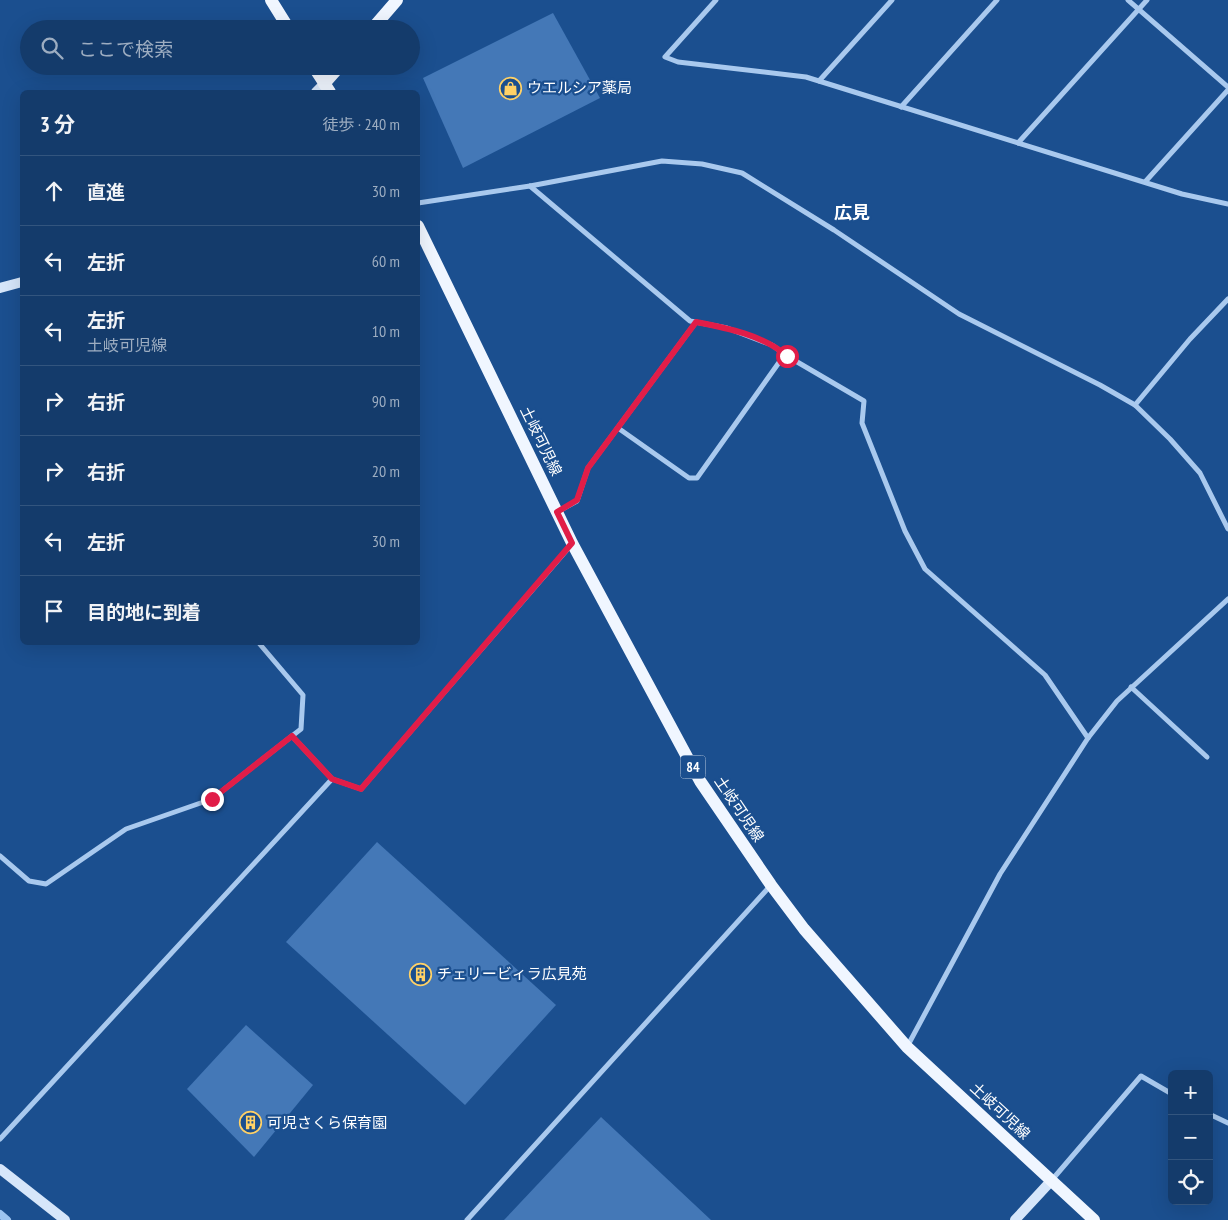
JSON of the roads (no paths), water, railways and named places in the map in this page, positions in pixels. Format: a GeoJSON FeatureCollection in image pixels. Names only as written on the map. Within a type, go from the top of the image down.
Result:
{"type":"FeatureCollection","features":[{"type":"Feature","properties":{"kind":"main road"},"geometry":{"type":"LineString","coordinates":[[271,0],[283,20]]}},
{"type":"Feature","properties":{"kind":"main road"},"geometry":{"type":"LineString","coordinates":[[380,20],[397,0]]}},
{"type":"Feature","properties":{"kind":"main road"},"geometry":{"type":"LineString","coordinates":[[317,75],[324,90]]}},
{"type":"Feature","properties":{"kind":"main road"},"geometry":{"type":"LineString","coordinates":[[324,90],[334,75]]}},
{"type":"Feature","properties":{"kind":"main road","name":"土岐可児線"},"geometry":{"type":"LineString","coordinates":[[420,230],[572,543],[700,781],[804,929],[907,1047],[1094,1220]]}},
{"type":"Feature","properties":{"kind":"street"},"geometry":{"type":"LineString","coordinates":[[716,0],[665,57],[678,62],[806,77],[1182,194],[1228,204]]}},
{"type":"Feature","properties":{"kind":"street"},"geometry":{"type":"LineString","coordinates":[[819,81],[892,0]]}},
{"type":"Feature","properties":{"kind":"street"},"geometry":{"type":"LineString","coordinates":[[901,106],[997,0]]}},
{"type":"Feature","properties":{"kind":"street"},"geometry":{"type":"LineString","coordinates":[[1128,0],[1228,89],[1145,182]]}},
{"type":"Feature","properties":{"kind":"street"},"geometry":{"type":"LineString","coordinates":[[1018,143],[1147,0]]}},
{"type":"Feature","properties":{"kind":"street"},"geometry":{"type":"LineString","coordinates":[[420,203],[530,186],[662,161],[702,164],[742,173],[834,230],[959,314],[1100,384],[1135,405],[1170,439],[1200,473],[1228,529]]}},
{"type":"Feature","properties":{"kind":"street"},"geometry":{"type":"LineString","coordinates":[[530,186],[690,320],[727,328],[772,345],[864,401],[862,423],[905,531],[925,569],[1045,675],[1088,738]]}},
{"type":"Feature","properties":{"kind":"street"},"geometry":{"type":"LineString","coordinates":[[0,288],[20,283]]}},
{"type":"Feature","properties":{"kind":"street"},"geometry":{"type":"LineString","coordinates":[[1135,405],[1190,339],[1228,299]]}},
{"type":"Feature","properties":{"kind":"street"},"geometry":{"type":"LineString","coordinates":[[557,512],[577,500],[588,468],[696,322]]}},
{"type":"Feature","properties":{"kind":"street"},"geometry":{"type":"LineString","coordinates":[[618,428],[689,478],[697,478],[785,354]]}},
{"type":"Feature","properties":{"kind":"street"},"geometry":{"type":"LineString","coordinates":[[292,736],[332,779],[361,789],[572,543]]}},
{"type":"Feature","properties":{"kind":"street"},"geometry":{"type":"LineString","coordinates":[[907,1047],[1000,874],[1088,738],[1116,701],[1228,598]]}},
{"type":"Feature","properties":{"kind":"street"},"geometry":{"type":"LineString","coordinates":[[0,856],[29,881],[46,884],[126,829],[212,799],[301,729],[303,695],[261,645]]}},
{"type":"Feature","properties":{"kind":"street"},"geometry":{"type":"LineString","coordinates":[[1131,687],[1207,757]]}},
{"type":"Feature","properties":{"kind":"street"},"geometry":{"type":"LineString","coordinates":[[0,1138],[332,779]]}},
{"type":"Feature","properties":{"kind":"street"},"geometry":{"type":"LineString","coordinates":[[466,1220],[771,884]]}},
{"type":"Feature","properties":{"kind":"street"},"geometry":{"type":"LineString","coordinates":[[1015,1220],[1141,1076],[1168,1092]]}},
{"type":"Feature","properties":{"kind":"street"},"geometry":{"type":"LineString","coordinates":[[1211,1115],[1228,1123]]}},
{"type":"Feature","properties":{"kind":"street"},"geometry":{"type":"LineString","coordinates":[[0,1169],[65,1220]]}},
{"type":"Feature","properties":{"kind":"waterway"},"geometry":{"type":"LineString","coordinates":[[0,1214],[7,1220]]}},
{"type":"Feature","properties":{"kind":"place","name":"ウエルシア薬局"},"geometry":{"type":"Point","coordinates":[511,88]}},
{"type":"Feature","properties":{"kind":"place","name":"チェリービィラ広見苑"},"geometry":{"type":"Point","coordinates":[421,974]}},
{"type":"Feature","properties":{"kind":"place","name":"可児さくら保育園"},"geometry":{"type":"Point","coordinates":[251,1123]}},
{"type":"Feature","properties":{"kind":"district","name":"広見"},"geometry":{"type":"Point","coordinates":[852,213]}}]}
